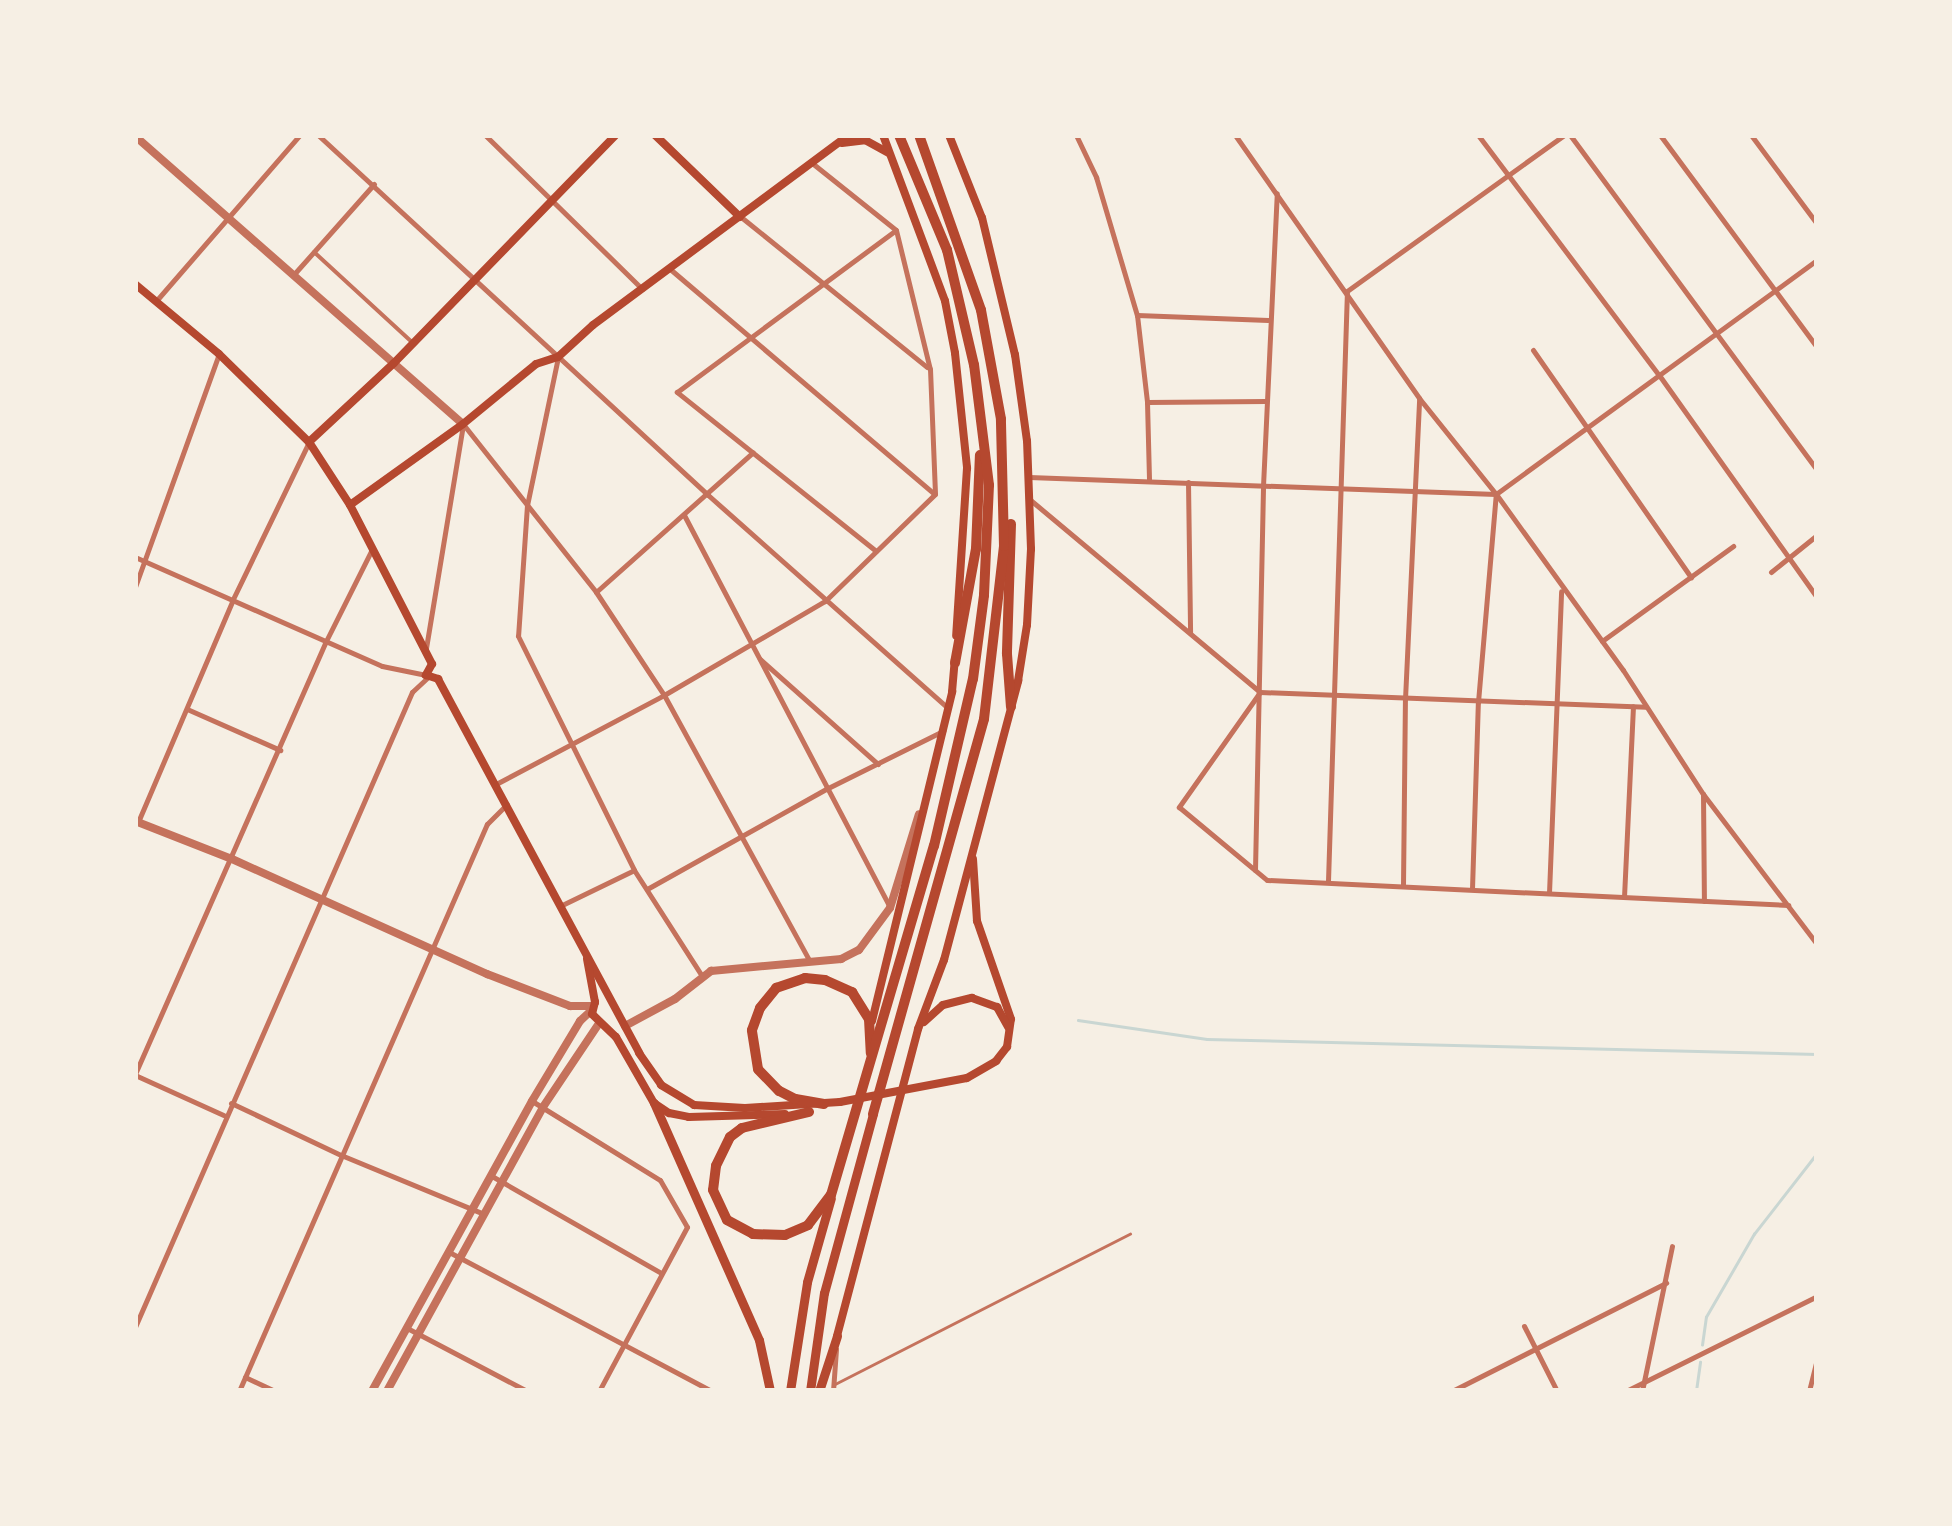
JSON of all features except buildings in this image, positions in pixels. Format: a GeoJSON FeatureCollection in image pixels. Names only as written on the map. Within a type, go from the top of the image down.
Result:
{"type":"FeatureCollection","features":[{"type":"Feature","properties":{"kind":"highway"},"geometry":{"type":"LineString","coordinates":[[790,1391],[807,1282],[934,846],[974,679],[988,525],[982,429],[961,295],[927,193],[899,135]]}},
{"type":"Feature","properties":{"kind":"highway"},"geometry":{"type":"LineString","coordinates":[[918,135],[982,310],[1012,551],[1007,654],[1012,707]]}},
{"type":"Feature","properties":{"kind":"highway"},"geometry":{"type":"LineString","coordinates":[[955,663],[976,549],[982,429]]}},
{"type":"Feature","properties":{"kind":"highway"},"geometry":{"type":"LineString","coordinates":[[810,1391],[824,1293],[984,719],[1001,596],[1003,458]]}},
{"type":"Feature","properties":{"kind":"highway"},"geometry":{"type":"LineString","coordinates":[[824,1104],[795,1099],[779,1091],[758,1069],[752,1030],[760,1008],[776,988],[805,978],[825,980],[859,1000],[871,1031],[870,1071]]}},
{"type":"Feature","properties":{"kind":"highway"},"geometry":{"type":"LineString","coordinates":[[654,1103],[759,1340],[770,1391]]}},
{"type":"Feature","properties":{"kind":"highway"},"geometry":{"type":"LineString","coordinates":[[808,1112],[742,1128],[723,1149],[713,1190],[727,1220],[753,1234],[768,1236],[808,1225],[831,1195]]}},
{"type":"Feature","properties":{"kind":"highway"},"geometry":{"type":"LineString","coordinates":[[819,1391],[837,1336]]}},
{"type":"Feature","properties":{"kind":"main road"},"geometry":{"type":"LineString","coordinates":[[309,442],[394,364],[473,278],[616,135]]}},
{"type":"Feature","properties":{"kind":"main road"},"geometry":{"type":"LineString","coordinates":[[656,135],[740,216]]}},
{"type":"Feature","properties":{"kind":"main road"},"geometry":{"type":"LineString","coordinates":[[350,505],[462,424],[536,364],[558,356],[849,135]]}},
{"type":"Feature","properties":{"kind":"main road"},"geometry":{"type":"LineString","coordinates":[[871,1031],[948,708],[955,663],[966,493],[961,399],[945,302],[883,135]]}},
{"type":"Feature","properties":{"kind":"main road"},"geometry":{"type":"LineString","coordinates":[[837,1336],[918,1029],[944,960],[1012,707],[1027,626],[1031,550],[1016,356],[998,271],[949,135]]}},
{"type":"Feature","properties":{"kind":"main road"},"geometry":{"type":"LineString","coordinates":[[837,144],[875,142],[896,164]]}},
{"type":"Feature","properties":{"kind":"main road"},"geometry":{"type":"LineString","coordinates":[[135,285],[219,354],[309,442],[350,505],[426,648],[432,664],[431,677],[496,784],[617,1013],[660,1085],[694,1104],[745,1108],[840,1102],[919,1088],[982,1071],[1007,1047],[1010,1005],[995,978],[977,922],[974,840]]}},
{"type":"Feature","properties":{"kind":"main road"},"geometry":{"type":"LineString","coordinates":[[431,677],[442,670],[432,664]]}},
{"type":"Feature","properties":{"kind":"main road"},"geometry":{"type":"LineString","coordinates":[[586,955],[593,1006],[654,1103],[669,1113],[689,1117],[808,1112],[840,1102]]}},
{"type":"Feature","properties":{"kind":"main road"},"geometry":{"type":"LineString","coordinates":[[593,1006],[602,998],[613,1002]]}},
{"type":"Feature","properties":{"kind":"main road"},"geometry":{"type":"LineString","coordinates":[[918,1029],[943,1005],[972,998],[998,1007],[1010,1034]]}},
{"type":"Feature","properties":{"kind":"main road"},"geometry":{"type":"LineString","coordinates":[[602,1023],[617,1013]]}},
{"type":"Feature","properties":{"kind":"street"},"geometry":{"type":"LineString","coordinates":[[156,301],[300,135]]}},
{"type":"Feature","properties":{"kind":"street"},"geometry":{"type":"LineString","coordinates":[[318,135],[708,495],[948,708]]}},
{"type":"Feature","properties":{"kind":"street"},"geometry":{"type":"LineString","coordinates":[[485,135],[642,289]]}},
{"type":"Feature","properties":{"kind":"street"},"geometry":{"type":"LineString","coordinates":[[1076,135],[1096,177],[1136,315],[1147,402],[1150,480]]}},
{"type":"Feature","properties":{"kind":"street"},"geometry":{"type":"LineString","coordinates":[[1235,135],[1419,398],[1496,494],[1561,590],[1602,641],[1703,794],[1817,944]]}},
{"type":"Feature","properties":{"kind":"street"},"geometry":{"type":"LineString","coordinates":[[1478,135],[1659,376],[1817,596]]}},
{"type":"Feature","properties":{"kind":"street"},"geometry":{"type":"LineString","coordinates":[[1347,292],[1567,135],[1718,332],[1817,470]]}},
{"type":"Feature","properties":{"kind":"street"},"geometry":{"type":"LineString","coordinates":[[1660,135],[1817,346]]}},
{"type":"Feature","properties":{"kind":"street"},"geometry":{"type":"LineString","coordinates":[[1751,135],[1817,224]]}},
{"type":"Feature","properties":{"kind":"street"},"geometry":{"type":"LineString","coordinates":[[135,136],[462,424],[596,592],[664,695],[809,960]]}},
{"type":"Feature","properties":{"kind":"street"},"geometry":{"type":"LineString","coordinates":[[496,784],[664,695],[825,601],[935,494],[930,369],[896,230],[812,162]]}},
{"type":"Feature","properties":{"kind":"street"},"geometry":{"type":"LineString","coordinates":[[294,273],[374,184]]}},
{"type":"Feature","properties":{"kind":"street"},"geometry":{"type":"LineString","coordinates":[[1255,870],[1262,486],[1277,193]]}},
{"type":"Feature","properties":{"kind":"street"},"geometry":{"type":"LineString","coordinates":[[740,216],[930,369]]}},
{"type":"Feature","properties":{"kind":"street"},"geometry":{"type":"LineString","coordinates":[[876,552],[678,392],[896,230]]}},
{"type":"Feature","properties":{"kind":"street"},"geometry":{"type":"LineString","coordinates":[[314,252],[414,343]]}},
{"type":"Feature","properties":{"kind":"street"},"geometry":{"type":"LineString","coordinates":[[1028,478],[1496,494],[1589,430],[1817,260]]}},
{"type":"Feature","properties":{"kind":"street"},"geometry":{"type":"LineString","coordinates":[[670,269],[935,494]]}},
{"type":"Feature","properties":{"kind":"street"},"geometry":{"type":"LineString","coordinates":[[1328,881],[1347,292]]}},
{"type":"Feature","properties":{"kind":"street"},"geometry":{"type":"LineString","coordinates":[[1136,315],[1268,320]]}},
{"type":"Feature","properties":{"kind":"street"},"geometry":{"type":"LineString","coordinates":[[1533,350],[1691,577]]}},
{"type":"Feature","properties":{"kind":"street"},"geometry":{"type":"LineString","coordinates":[[135,587],[219,354]]}},
{"type":"Feature","properties":{"kind":"street"},"geometry":{"type":"LineString","coordinates":[[558,356],[527,505],[518,636],[634,870],[702,976]]}},
{"type":"Feature","properties":{"kind":"street"},"geometry":{"type":"LineString","coordinates":[[1403,885],[1405,698],[1419,398]]}},
{"type":"Feature","properties":{"kind":"street"},"geometry":{"type":"LineString","coordinates":[[1147,402],[1266,402]]}},
{"type":"Feature","properties":{"kind":"street"},"geometry":{"type":"LineString","coordinates":[[426,648],[462,424]]}},
{"type":"Feature","properties":{"kind":"street"},"geometry":{"type":"LineString","coordinates":[[309,442],[233,599],[137,821],[232,858],[430,951],[570,1006],[593,1006]]}},
{"type":"Feature","properties":{"kind":"street"},"geometry":{"type":"LineString","coordinates":[[596,592],[753,452]]}},
{"type":"Feature","properties":{"kind":"street"},"geometry":{"type":"LineString","coordinates":[[1188,482],[1190,632]]}},
{"type":"Feature","properties":{"kind":"street"},"geometry":{"type":"LineString","coordinates":[[1472,890],[1478,702],[1496,494]]}},
{"type":"Feature","properties":{"kind":"street"},"geometry":{"type":"LineString","coordinates":[[1027,497],[1260,692],[1646,707]]}},
{"type":"Feature","properties":{"kind":"street"},"geometry":{"type":"LineString","coordinates":[[684,516],[890,908]]}},
{"type":"Feature","properties":{"kind":"street"},"geometry":{"type":"LineString","coordinates":[[1771,572],[1817,535]]}},
{"type":"Feature","properties":{"kind":"street"},"geometry":{"type":"LineString","coordinates":[[1602,641],[1733,546]]}},
{"type":"Feature","properties":{"kind":"street"},"geometry":{"type":"LineString","coordinates":[[224,1115],[135,1074],[325,643],[372,549]]}},
{"type":"Feature","properties":{"kind":"street"},"geometry":{"type":"LineString","coordinates":[[135,558],[382,666],[431,677]]}},
{"type":"Feature","properties":{"kind":"street"},"geometry":{"type":"LineString","coordinates":[[1549,893],[1561,590]]}},
{"type":"Feature","properties":{"kind":"street"},"geometry":{"type":"LineString","coordinates":[[758,657],[878,764]]}},
{"type":"Feature","properties":{"kind":"street"},"geometry":{"type":"LineString","coordinates":[[135,1327],[224,1115],[412,692],[431,677]]}},
{"type":"Feature","properties":{"kind":"street"},"geometry":{"type":"LineString","coordinates":[[1260,692],[1179,808],[1267,880],[1788,905]]}},
{"type":"Feature","properties":{"kind":"street"},"geometry":{"type":"LineString","coordinates":[[1624,898],[1633,706]]}},
{"type":"Feature","properties":{"kind":"street"},"geometry":{"type":"LineString","coordinates":[[187,708],[280,750]]}},
{"type":"Feature","properties":{"kind":"street"},"geometry":{"type":"LineString","coordinates":[[647,890],[826,788],[943,731]]}},
{"type":"Feature","properties":{"kind":"street"},"geometry":{"type":"LineString","coordinates":[[625,1026],[675,999],[702,976],[730,966],[849,957],[869,942],[890,908],[934,767]]}},
{"type":"Feature","properties":{"kind":"street"},"geometry":{"type":"LineString","coordinates":[[1703,794],[1704,900]]}},
{"type":"Feature","properties":{"kind":"street"},"geometry":{"type":"LineString","coordinates":[[239,1391],[487,824],[507,804]]}},
{"type":"Feature","properties":{"kind":"street"},"geometry":{"type":"LineString","coordinates":[[560,906],[634,870]]}},
{"type":"Feature","properties":{"kind":"street"},"geometry":{"type":"LineString","coordinates":[[372,1391],[471,1207],[580,1021],[593,1006]]}},
{"type":"Feature","properties":{"kind":"street"},"geometry":{"type":"LineString","coordinates":[[387,1391],[543,1107],[602,1023]]}},
{"type":"Feature","properties":{"kind":"street"},"geometry":{"type":"LineString","coordinates":[[532,1101],[660,1180],[687,1227],[599,1391]]}},
{"type":"Feature","properties":{"kind":"street"},"geometry":{"type":"LineString","coordinates":[[231,1103],[340,1155],[484,1214]]}},
{"type":"Feature","properties":{"kind":"street"},"geometry":{"type":"LineString","coordinates":[[490,1176],[662,1274]]}},
{"type":"Feature","properties":{"kind":"street"},"geometry":{"type":"LineString","coordinates":[[1642,1391],[1672,1246]]}},
{"type":"Feature","properties":{"kind":"street"},"geometry":{"type":"LineString","coordinates":[[449,1252],[712,1391]]}},
{"type":"Feature","properties":{"kind":"street"},"geometry":{"type":"LineString","coordinates":[[1452,1391],[1666,1284]]}},
{"type":"Feature","properties":{"kind":"street"},"geometry":{"type":"LineString","coordinates":[[1626,1391],[1817,1296]]}},
{"type":"Feature","properties":{"kind":"street"},"geometry":{"type":"LineString","coordinates":[[1524,1326],[1557,1391]]}},
{"type":"Feature","properties":{"kind":"street"},"geometry":{"type":"LineString","coordinates":[[407,1328],[526,1391]]}},
{"type":"Feature","properties":{"kind":"street"},"geometry":{"type":"LineString","coordinates":[[833,1388],[837,1336]]}},
{"type":"Feature","properties":{"kind":"street"},"geometry":{"type":"LineString","coordinates":[[1809,1391],[1817,1360]]}},
{"type":"Feature","properties":{"kind":"street"},"geometry":{"type":"LineString","coordinates":[[245,1378],[275,1391]]}},
{"type":"Feature","properties":{"kind":"lane"},"geometry":{"type":"LineString","coordinates":[[833,1388],[1130,1234]]}},
{"type":"Feature","properties":{"kind":"waterway"},"geometry":{"type":"LineString","coordinates":[[1078,1020],[1207,1039],[1817,1054]]}},
{"type":"Feature","properties":{"kind":"waterway"},"geometry":{"type":"LineString","coordinates":[[1702,1345],[1706,1317],[1754,1234],[1817,1153]]}},
{"type":"Feature","properties":{"kind":"waterway"},"geometry":{"type":"LineString","coordinates":[[1696,1391],[1700,1362]]}}]}
